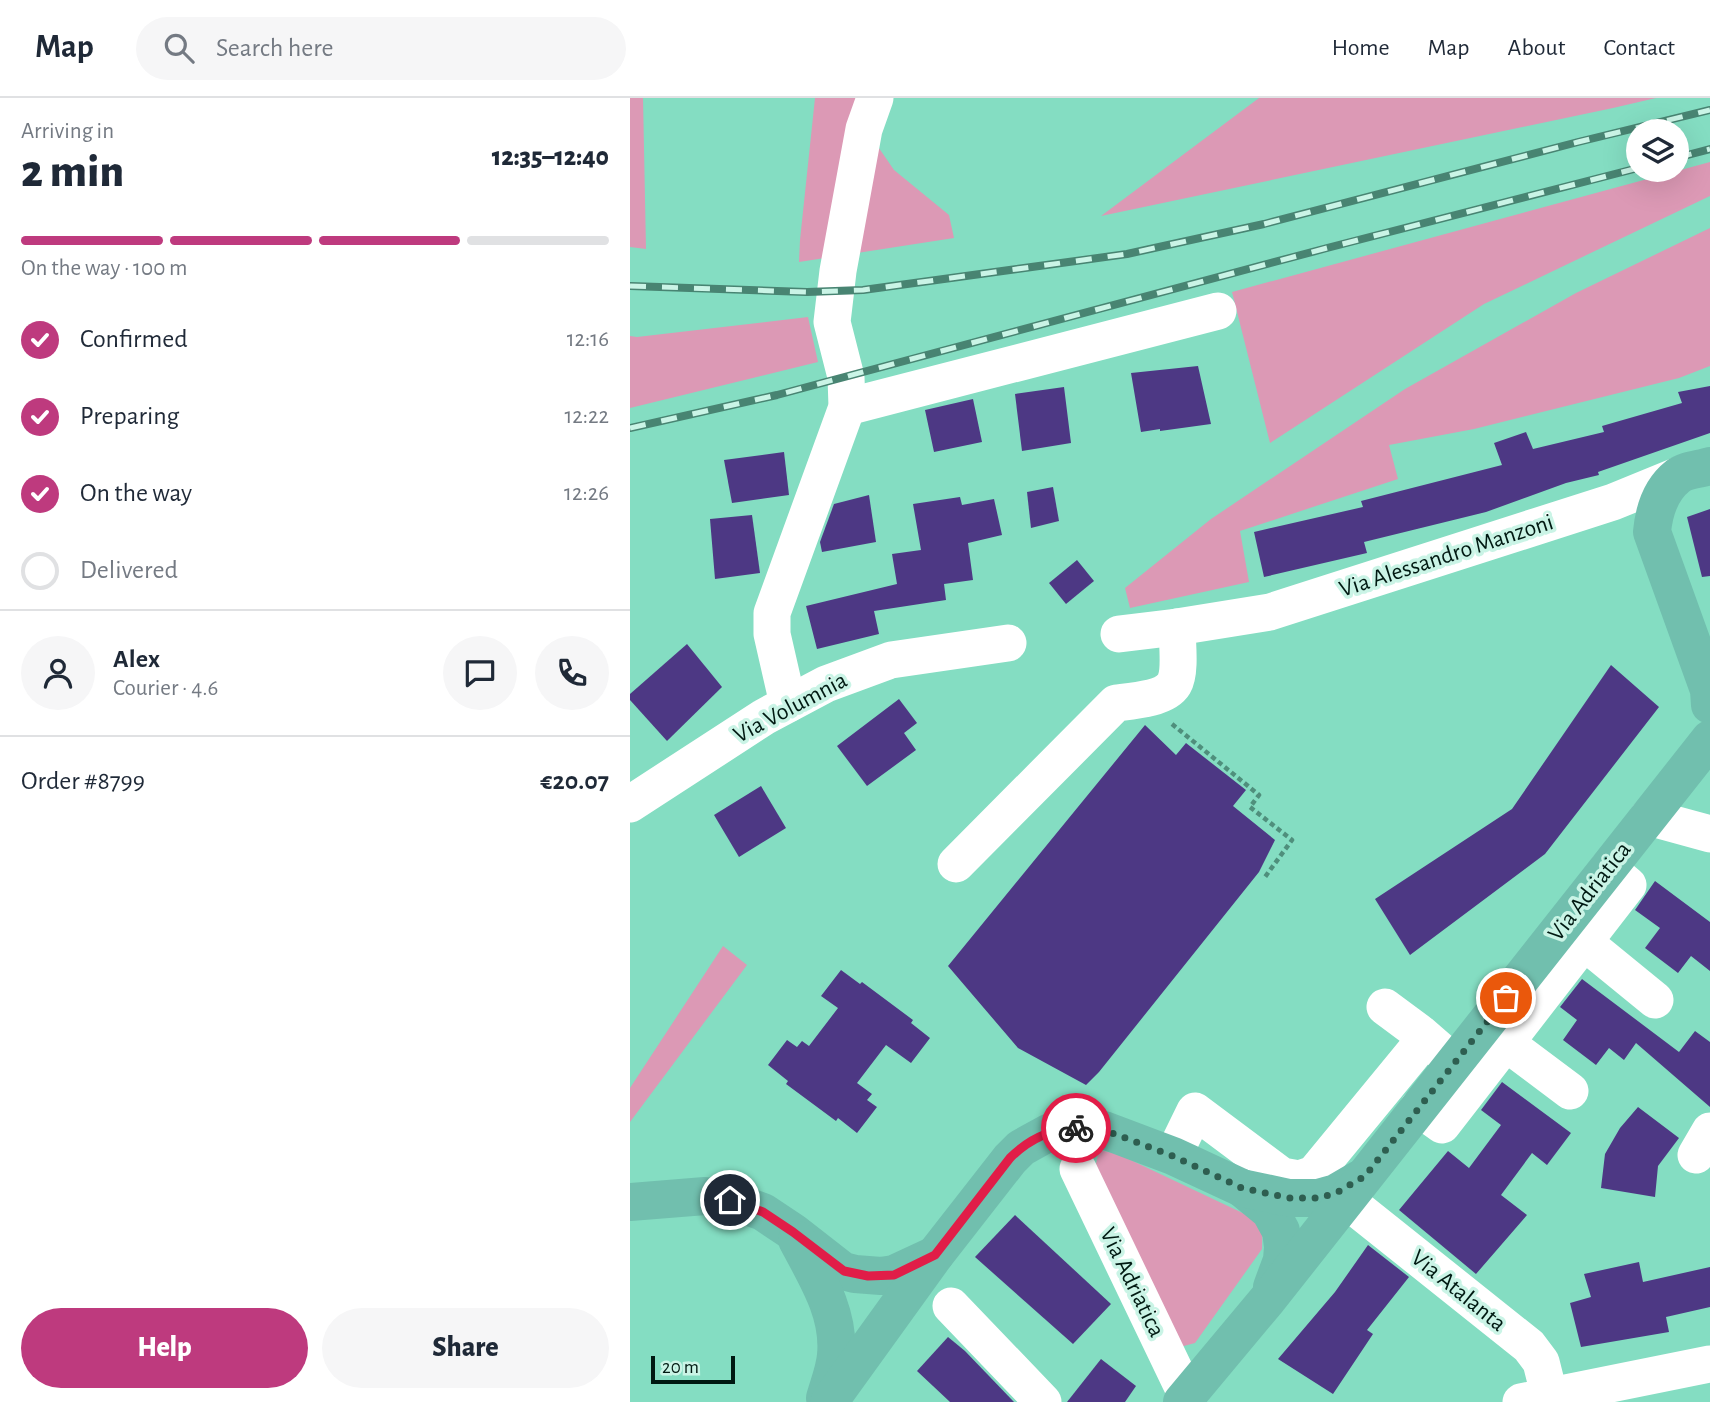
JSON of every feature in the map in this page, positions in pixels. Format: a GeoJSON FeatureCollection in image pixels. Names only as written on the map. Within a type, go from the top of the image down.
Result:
{"type":"FeatureCollection","features":[{"type":"Feature","properties":{"kind":"main road"},"geometry":{"type":"LineString","coordinates":[[1694,471],[1664,493],[1654,512],[1652,532],[1698,637],[1710,705]]}},
{"type":"Feature","properties":{"kind":"main road","name":"Via Adriatica"},"geometry":{"type":"LineString","coordinates":[[1197,1392],[1418,1108],[1440,1051],[1608,868],[1709,732]]}},
{"type":"Feature","properties":{"kind":"main road","name":"Via Adriatica"},"geometry":{"type":"LineString","coordinates":[[826,1402],[935,1255],[957,1209],[1000,1151],[1021,1148],[1048,1133],[1085,1127],[1104,1130],[1173,1156],[1242,1188],[1289,1198],[1318,1198],[1355,1188]]}},
{"type":"Feature","properties":{"kind":"main road"},"geometry":{"type":"LineString","coordinates":[[1242,1188],[1270,1211],[1281,1231],[1282,1260],[1268,1299]]}},
{"type":"Feature","properties":{"kind":"main road","name":"Via Adriatica"},"geometry":{"type":"LineString","coordinates":[[630,1202],[705,1196],[730,1200],[763,1212],[844,1271],[855,1274],[894,1275],[935,1255]]}},
{"type":"Feature","properties":{"kind":"main road"},"geometry":{"type":"LineString","coordinates":[[793,1232],[833,1316],[836,1357],[826,1402]]}},
{"type":"Feature","properties":{"kind":"street"},"geometry":{"type":"LineString","coordinates":[[788,704],[772,634],[772,613],[847,407],[846,377],[832,322],[838,271],[862,142],[875,98]]}},
{"type":"Feature","properties":{"kind":"street"},"geometry":{"type":"LineString","coordinates":[[847,407],[1218,311]]}},
{"type":"Feature","properties":{"kind":"street","name":"Via Alessandro Manzoni"},"geometry":{"type":"LineString","coordinates":[[1177,627],[1270,612],[1614,502],[1694,471]]}},
{"type":"Feature","properties":{"kind":"street"},"geometry":{"type":"LineString","coordinates":[[1614,502],[1630,508],[1652,532]]}},
{"type":"Feature","properties":{"kind":"street"},"geometry":{"type":"LineString","coordinates":[[956,864],[1116,702],[1141,700],[1164,693],[1174,684],[1177,673],[1177,627],[1119,634]]}},
{"type":"Feature","properties":{"kind":"street","name":"Via Volumnia"},"geometry":{"type":"LineString","coordinates":[[630,804],[764,717],[826,684],[891,660],[1007,643]]}},
{"type":"Feature","properties":{"kind":"street"},"geometry":{"type":"LineString","coordinates":[[1648,817],[1710,834]]}},
{"type":"Feature","properties":{"kind":"street"},"geometry":{"type":"LineString","coordinates":[[1418,1108],[1441,1125],[1506,1043],[1628,886],[1608,868]]}},
{"type":"Feature","properties":{"kind":"street"},"geometry":{"type":"LineString","coordinates":[[1584,942],[1655,1000]]}},
{"type":"Feature","properties":{"kind":"street"},"geometry":{"type":"LineString","coordinates":[[1173,1156],[1195,1111],[1282,1176],[1299,1179],[1314,1174],[1440,1051],[1385,1007]]}},
{"type":"Feature","properties":{"kind":"street"},"geometry":{"type":"LineString","coordinates":[[1506,1043],[1570,1091]]}},
{"type":"Feature","properties":{"kind":"street","name":"Via Adriatica"},"geometry":{"type":"LineString","coordinates":[[1078,1169],[1197,1392]]}},
{"type":"Feature","properties":{"kind":"street","name":"Via Atalanta"},"geometry":{"type":"LineString","coordinates":[[1355,1188],[1529,1346],[1541,1362],[1541,1400],[1710,1364]]}},
{"type":"Feature","properties":{"kind":"street"},"geometry":{"type":"LineString","coordinates":[[951,1306],[1043,1402]]}},
{"type":"Feature","properties":{"kind":"path"},"geometry":{"type":"LineString","coordinates":[[1141,700],[1259,795],[1250,807],[1292,841],[1265,877]]}},
{"type":"Feature","properties":{"kind":"shaded area"},"geometry":{"type":"Polygon","coordinates":[[[630,98],[643,98],[646,249],[630,247],[630,98]]]}},
{"type":"Feature","properties":{"kind":"shaded area"},"geometry":{"type":"Polygon","coordinates":[[[815,98],[865,98],[859,119],[894,170],[949,215],[954,238],[799,262],[815,98]]]}},
{"type":"Feature","properties":{"kind":"shaded area"},"geometry":{"type":"Polygon","coordinates":[[[1259,98],[1656,98],[1101,216],[1259,98]]]}},
{"type":"Feature","properties":{"kind":"shaded area"},"geometry":{"type":"Polygon","coordinates":[[[1710,162],[1710,196],[1484,304],[1270,443],[1232,292],[1636,182],[1689,182],[1689,168],[1710,162]]]}},
{"type":"Feature","properties":{"kind":"shaded area"},"geometry":{"type":"Polygon","coordinates":[[[1710,228],[1710,366],[1679,378],[1474,429],[1389,445],[1398,479],[1240,531],[1249,582],[1130,608],[1125,588],[1211,519],[1405,389],[1576,293],[1710,228]]]}},
{"type":"Feature","properties":{"kind":"shaded area"},"geometry":{"type":"Polygon","coordinates":[[[808,317],[818,362],[630,408],[630,336],[808,317]]]}},
{"type":"Feature","properties":{"kind":"shaded area"},"geometry":{"type":"Polygon","coordinates":[[[723,946],[747,965],[630,1122],[630,1088],[723,946]]]}},
{"type":"Feature","properties":{"kind":"shaded area"},"geometry":{"type":"Polygon","coordinates":[[[1099,1150],[1118,1154],[1249,1216],[1263,1210],[1262,1249],[1195,1343],[1180,1347],[1103,1186],[1096,1164],[1099,1150]]]}},
{"type":"Feature","properties":{"kind":"building"},"geometry":{"type":"Polygon","coordinates":[[[1198,366],[1211,424],[1141,432],[1131,373],[1198,366]]]}},
{"type":"Feature","properties":{"kind":"building"},"geometry":{"type":"Polygon","coordinates":[[[1710,386],[1710,433],[1598,472],[1599,475],[1566,483],[1486,512],[1364,542],[1367,553],[1264,577],[1254,532],[1363,507],[1361,501],[1502,465],[1494,443],[1526,432],[1533,449],[1604,432],[1602,426],[1682,403],[1678,392],[1710,386]]]}},
{"type":"Feature","properties":{"kind":"building"},"geometry":{"type":"Polygon","coordinates":[[[1064,387],[1071,443],[1022,451],[1015,394],[1064,387]]]}},
{"type":"Feature","properties":{"kind":"building"},"geometry":{"type":"Polygon","coordinates":[[[973,399],[982,442],[934,452],[925,410],[973,399]]]}},
{"type":"Feature","properties":{"kind":"building"},"geometry":{"type":"Polygon","coordinates":[[[784,452],[789,495],[732,503],[724,460],[784,452]]]}},
{"type":"Feature","properties":{"kind":"building"},"geometry":{"type":"Polygon","coordinates":[[[1053,487],[1059,521],[1031,528],[1027,492],[1053,487]]]}},
{"type":"Feature","properties":{"kind":"building"},"geometry":{"type":"Polygon","coordinates":[[[869,495],[876,542],[822,552],[820,542],[834,504],[869,495]]]}},
{"type":"Feature","properties":{"kind":"building"},"geometry":{"type":"Polygon","coordinates":[[[960,497],[962,505],[994,499],[1002,535],[968,543],[973,580],[944,584],[946,600],[874,611],[879,634],[817,649],[806,606],[897,584],[892,554],[921,550],[913,504],[960,497]]]}},
{"type":"Feature","properties":{"kind":"building"},"geometry":{"type":"Polygon","coordinates":[[[1710,509],[1710,576],[1702,577],[1687,517],[1710,509]]]}},
{"type":"Feature","properties":{"kind":"building"},"geometry":{"type":"Polygon","coordinates":[[[752,515],[760,573],[715,579],[710,519],[752,515]]]}},
{"type":"Feature","properties":{"kind":"building"},"geometry":{"type":"Polygon","coordinates":[[[1077,560],[1094,581],[1066,604],[1049,583],[1077,560]]]}},
{"type":"Feature","properties":{"kind":"building"},"geometry":{"type":"Polygon","coordinates":[[[687,644],[722,687],[667,741],[630,700],[630,694],[687,644]]]}},
{"type":"Feature","properties":{"kind":"building"},"geometry":{"type":"Polygon","coordinates":[[[1611,665],[1659,707],[1545,854],[1410,955],[1375,899],[1512,809],[1611,665]]]}},
{"type":"Feature","properties":{"kind":"building"},"geometry":{"type":"Polygon","coordinates":[[[899,699],[917,723],[904,733],[916,750],[867,786],[837,746],[899,699]]]}},
{"type":"Feature","properties":{"kind":"building"},"geometry":{"type":"Polygon","coordinates":[[[1145,725],[1176,755],[1186,743],[1246,790],[1233,806],[1275,840],[1259,872],[1086,1085],[1018,1048],[948,966],[1145,725]]]}},
{"type":"Feature","properties":{"kind":"building"},"geometry":{"type":"Polygon","coordinates":[[[761,786],[786,828],[739,857],[714,815],[761,786]]]}},
{"type":"Feature","properties":{"kind":"building"},"geometry":{"type":"Polygon","coordinates":[[[1655,881],[1710,922],[1710,971],[1691,956],[1678,973],[1645,948],[1660,928],[1635,910],[1655,881]]]}},
{"type":"Feature","properties":{"kind":"building"},"geometry":{"type":"Polygon","coordinates":[[[841,970],[860,984],[862,982],[913,1020],[911,1023],[930,1038],[911,1063],[886,1045],[857,1083],[872,1094],[867,1100],[877,1107],[857,1133],[786,1084],[788,1081],[768,1065],[787,1040],[797,1047],[802,1041],[809,1046],[838,1008],[821,996],[841,970]]]}},
{"type":"Feature","properties":{"kind":"building"},"geometry":{"type":"Polygon","coordinates":[[[1582,979],[1679,1052],[1695,1031],[1710,1042],[1710,1107],[1636,1043],[1624,1060],[1609,1048],[1596,1065],[1563,1040],[1577,1020],[1560,1007],[1582,979]]]}},
{"type":"Feature","properties":{"kind":"building"},"geometry":{"type":"Polygon","coordinates":[[[1502,1082],[1571,1133],[1547,1165],[1532,1153],[1501,1195],[1527,1215],[1476,1274],[1399,1210],[1448,1151],[1469,1168],[1501,1125],[1481,1110],[1502,1082]]]}},
{"type":"Feature","properties":{"kind":"building"},"geometry":{"type":"Polygon","coordinates":[[[1638,1107],[1679,1138],[1658,1166],[1655,1197],[1601,1188],[1605,1154],[1620,1128],[1638,1107]]]}},
{"type":"Feature","properties":{"kind":"building"},"geometry":{"type":"Polygon","coordinates":[[[1015,1215],[1111,1304],[1073,1344],[975,1257],[1015,1215]]]}},
{"type":"Feature","properties":{"kind":"building"},"geometry":{"type":"Polygon","coordinates":[[[1368,1245],[1409,1277],[1367,1330],[1373,1334],[1333,1394],[1278,1359],[1335,1292],[1368,1245]]]}},
{"type":"Feature","properties":{"kind":"building"},"geometry":{"type":"Polygon","coordinates":[[[1639,1262],[1643,1282],[1710,1267],[1710,1307],[1666,1317],[1669,1332],[1581,1347],[1570,1303],[1591,1297],[1584,1274],[1639,1262]]]}},
{"type":"Feature","properties":{"kind":"building"},"geometry":{"type":"Polygon","coordinates":[[[948,1337],[1014,1402],[950,1402],[917,1371],[948,1337]]]}},
{"type":"Feature","properties":{"kind":"building"},"geometry":{"type":"Polygon","coordinates":[[[1101,1359],[1136,1386],[1125,1402],[1067,1402],[1101,1359]]]}},
{"type":"Feature","properties":{"kind":"railway"},"geometry":{"type":"LineString","coordinates":[[630,286],[807,292],[863,290],[1127,254],[1264,224],[1710,110]]}},
{"type":"Feature","properties":{"kind":"railway"},"geometry":{"type":"LineString","coordinates":[[1689,155],[1710,149]]}},
{"type":"Feature","properties":{"kind":"railway"},"geometry":{"type":"LineString","coordinates":[[630,428],[777,395],[1626,171]]}},
{"type":"Feature","properties":{"kind":"way so far"},"geometry":{"type":"LineString","coordinates":[[1076,1128],[1104,1130],[1173,1156],[1242,1188],[1289,1198],[1318,1198],[1336,1193],[1365,1176],[1506,998]]}},
{"type":"Feature","properties":{"kind":"route"},"geometry":{"type":"LineString","coordinates":[[730,1200],[763,1212],[844,1271],[868,1276],[894,1275],[935,1255],[1010,1158],[1021,1148],[1048,1133],[1076,1128]]}}]}
